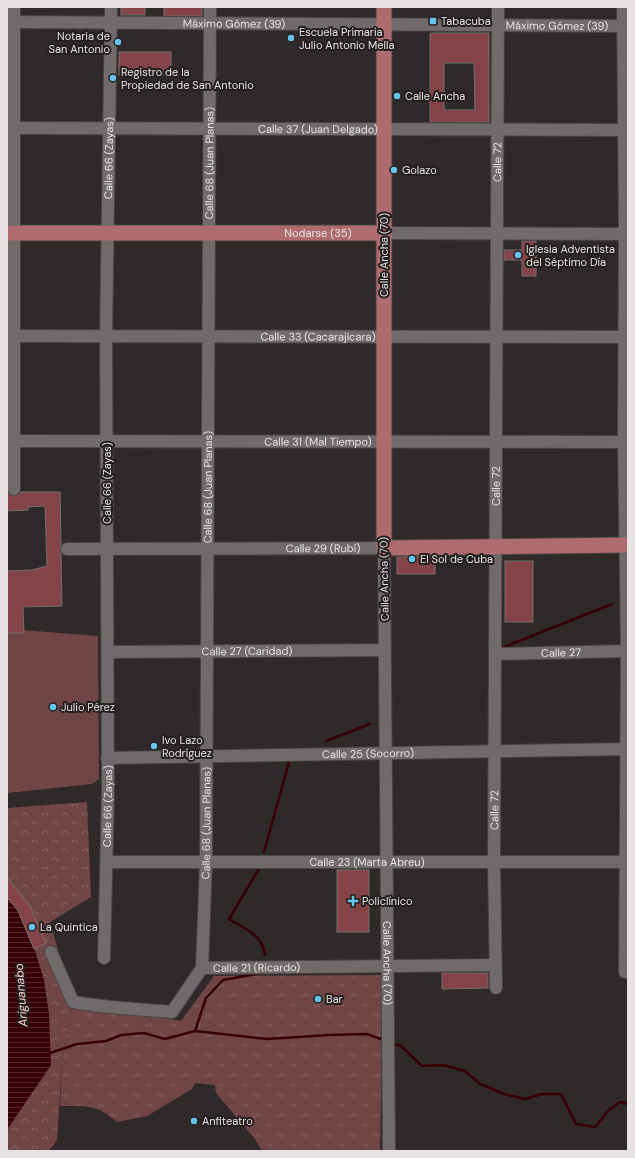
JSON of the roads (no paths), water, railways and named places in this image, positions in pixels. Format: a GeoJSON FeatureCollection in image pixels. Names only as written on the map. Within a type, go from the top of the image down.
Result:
{"type":"FeatureCollection","features":[{"type":"Feature","properties":{"kind":"main road","name":"Calle Ancha (70)"},"geometry":{"type":"LineString","coordinates":[[384,7],[384,548]]}},
{"type":"Feature","properties":{"kind":"main road","name":"Nodarse (35)"},"geometry":{"type":"LineString","coordinates":[[11,233],[383,233]]}},
{"type":"Feature","properties":{"kind":"main road","name":"Calle 29 (Rubí)"},"geometry":{"type":"LineString","coordinates":[[384,548],[627,545]]}},
{"type":"Feature","properties":{"kind":"street"},"geometry":{"type":"LineString","coordinates":[[14,7],[10,22],[11,441],[14,489]]}},
{"type":"Feature","properties":{"kind":"street","name":"Calle 66 (Zayas)"},"geometry":{"type":"LineString","coordinates":[[104,958],[107,862],[108,652],[106,336],[111,7]]}},
{"type":"Feature","properties":{"kind":"street","name":"Calle 68 (Juan Planas)"},"geometry":{"type":"LineString","coordinates":[[202,968],[206,862],[210,7]]}},
{"type":"Feature","properties":{"kind":"street","name":"Calle 72"},"geometry":{"type":"LineString","coordinates":[[496,988],[494,862],[498,7]]}},
{"type":"Feature","properties":{"kind":"street"},"geometry":{"type":"LineString","coordinates":[[623,7],[626,26],[627,234],[627,972]]}},
{"type":"Feature","properties":{"kind":"street","name":"Máximo Gómez (39)"},"geometry":{"type":"LineString","coordinates":[[10,22],[626,26]]}},
{"type":"Feature","properties":{"kind":"street","name":"Calle 37 (Juan Delgado)"},"geometry":{"type":"LineString","coordinates":[[10,128],[209,130],[626,130]]}},
{"type":"Feature","properties":{"kind":"street","name":"Nodarse (35)"},"geometry":{"type":"LineString","coordinates":[[383,233],[627,234]]}},
{"type":"Feature","properties":{"kind":"street","name":"Calle 33 (Cacarajícara)"},"geometry":{"type":"LineString","coordinates":[[11,336],[626,337]]}},
{"type":"Feature","properties":{"kind":"street","name":"Calle 31 (Mal Tiempo)"},"geometry":{"type":"LineString","coordinates":[[11,441],[208,440],[626,442]]}},
{"type":"Feature","properties":{"kind":"street","name":"Calle 29 (Rubí)"},"geometry":{"type":"LineString","coordinates":[[67,549],[384,548]]}},
{"type":"Feature","properties":{"kind":"street","name":"Calle Ancha (70)"},"geometry":{"type":"LineString","coordinates":[[384,548],[389,1151]]}},
{"type":"Feature","properties":{"kind":"street","name":"Calle 27 (Caridad)"},"geometry":{"type":"LineString","coordinates":[[108,652],[385,650]]}},
{"type":"Feature","properties":{"kind":"street","name":"Calle 27"},"geometry":{"type":"LineString","coordinates":[[495,654],[628,651]]}},
{"type":"Feature","properties":{"kind":"street","name":"Calle 25 (Socorro)"},"geometry":{"type":"LineString","coordinates":[[107,758],[627,750]]}},
{"type":"Feature","properties":{"kind":"street","name":"Calle 23 (Marta Abreu)"},"geometry":{"type":"LineString","coordinates":[[107,862],[627,862]]}},
{"type":"Feature","properties":{"kind":"street","name":"Calle 21 (Ricardo)"},"geometry":{"type":"LineString","coordinates":[[51,952],[73,1002],[108,1008],[118,1007],[172,1012],[202,968],[495,965]]}},
{"type":"Feature","properties":{"kind":"water","name":"Ariguanabo"},"geometry":{"type":"Polygon","coordinates":[[[7,899],[24,915],[44,980],[49,1014],[51,1065],[7,1130],[7,899]]]}},
{"type":"Feature","properties":{"kind":"waterway"},"geometry":{"type":"LineString","coordinates":[[504,647],[612,604]]}},
{"type":"Feature","properties":{"kind":"waterway"},"geometry":{"type":"LineString","coordinates":[[326,741],[370,724]]}},
{"type":"Feature","properties":{"kind":"waterway"},"geometry":{"type":"LineString","coordinates":[[264,852],[289,762]]}},
{"type":"Feature","properties":{"kind":"waterway"},"geometry":{"type":"LineString","coordinates":[[260,867],[229,919],[247,929],[257,937],[265,955]]}},
{"type":"Feature","properties":{"kind":"waterway"},"geometry":{"type":"LineString","coordinates":[[195,1031],[206,998],[223,980],[261,973]]}},
{"type":"Feature","properties":{"kind":"waterway"},"geometry":{"type":"LineString","coordinates":[[50,1053],[77,1044],[106,1041],[121,1035],[144,1033],[165,1039],[195,1031],[267,1039],[367,1034],[384,1040]]}},
{"type":"Feature","properties":{"kind":"waterway"},"geometry":{"type":"LineString","coordinates":[[392,1043],[401,1046],[422,1066],[443,1065],[465,1071],[480,1084],[504,1094],[525,1099],[542,1094],[561,1094],[576,1124],[595,1127],[610,1109],[620,1102],[628,1104]]}},
{"type":"Feature","properties":{"kind":"place","name":"Tabacuba"},"geometry":{"type":"Point","coordinates":[433,21]}},
{"type":"Feature","properties":{"kind":"place","name":"Escuela Primaria Julio Antonio Mella"},"geometry":{"type":"Point","coordinates":[291,38]}},
{"type":"Feature","properties":{"kind":"place","name":"Notaria de San Antonio"},"geometry":{"type":"Point","coordinates":[118,42]}},
{"type":"Feature","properties":{"kind":"place","name":"Registro de la Propiedad de San Antonio"},"geometry":{"type":"Point","coordinates":[113,78]}},
{"type":"Feature","properties":{"kind":"place","name":"Calle Ancha"},"geometry":{"type":"Point","coordinates":[397,96]}},
{"type":"Feature","properties":{"kind":"place","name":"Golazo"},"geometry":{"type":"Point","coordinates":[394,170]}},
{"type":"Feature","properties":{"kind":"place","name":"Iglesia Adventista del Séptimo Día"},"geometry":{"type":"Point","coordinates":[518,255]}},
{"type":"Feature","properties":{"kind":"place","name":"El Sol de Cuba"},"geometry":{"type":"Point","coordinates":[412,559]}},
{"type":"Feature","properties":{"kind":"place","name":"Julio Pérez"},"geometry":{"type":"Point","coordinates":[53,707]}},
{"type":"Feature","properties":{"kind":"place","name":"Ivo Lazo Rodríguez"},"geometry":{"type":"Point","coordinates":[154,746]}},
{"type":"Feature","properties":{"kind":"place","name":"Policlínico"},"geometry":{"type":"Point","coordinates":[353,901]}},
{"type":"Feature","properties":{"kind":"place","name":"La Quintica"},"geometry":{"type":"Point","coordinates":[32,927]}},
{"type":"Feature","properties":{"kind":"place","name":"Bar"},"geometry":{"type":"Point","coordinates":[318,999]}},
{"type":"Feature","properties":{"kind":"place","name":"Anfiteatro"},"geometry":{"type":"Point","coordinates":[194,1121]}}]}
